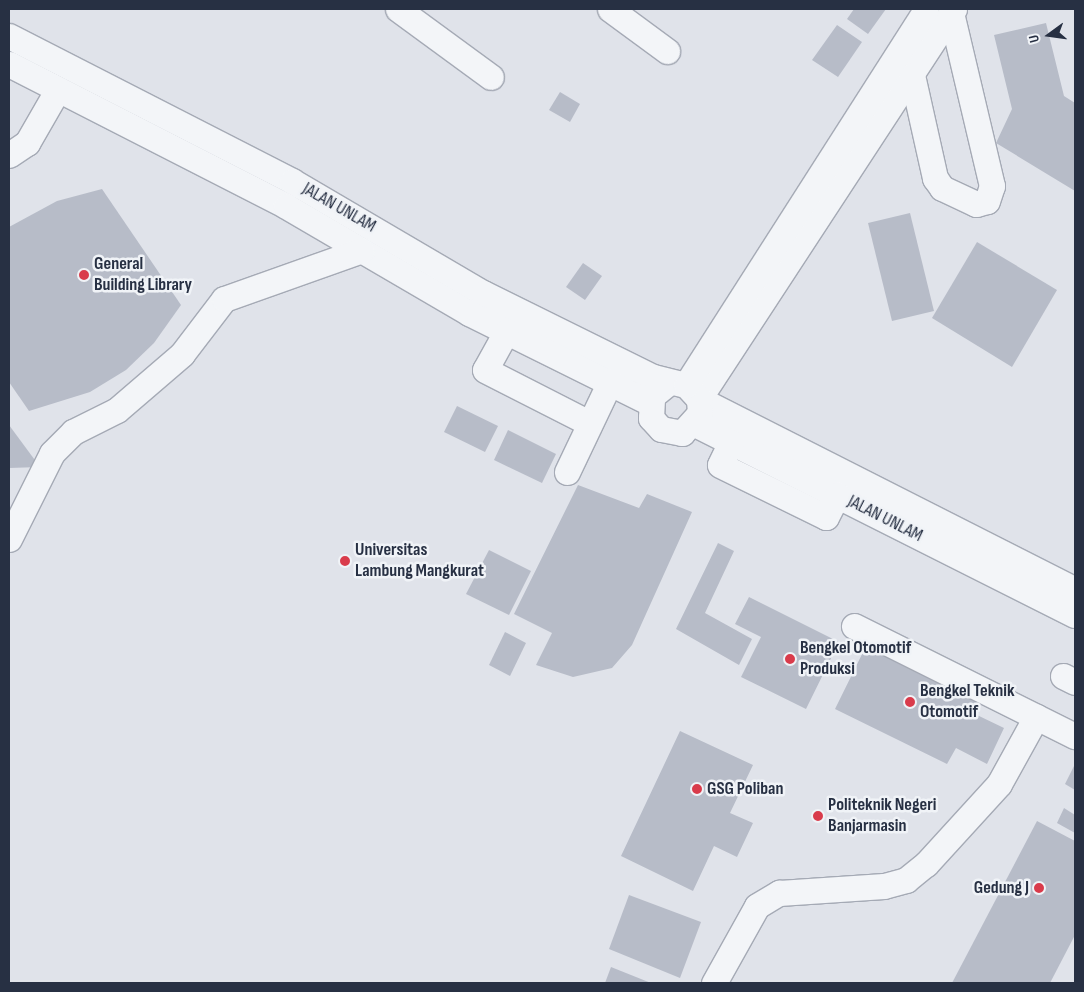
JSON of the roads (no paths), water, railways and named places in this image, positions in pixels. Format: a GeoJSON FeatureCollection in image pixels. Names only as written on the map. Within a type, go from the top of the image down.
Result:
{"type":"FeatureCollection","features":[{"type":"Feature","properties":{"kind":"street"},"geometry":{"type":"LineString","coordinates":[[398,9],[491,77]]}},
{"type":"Feature","properties":{"kind":"street"},"geometry":{"type":"LineString","coordinates":[[610,9],[666,51]]}},
{"type":"Feature","properties":{"kind":"street"},"geometry":{"type":"LineString","coordinates":[[684,389],[657,390],[650,403],[651,418],[661,429],[682,433],[695,424],[684,389],[926,9]]}},
{"type":"Feature","properties":{"kind":"street"},"geometry":{"type":"LineString","coordinates":[[684,389],[912,74],[952,11]]}},
{"type":"Feature","properties":{"kind":"street"},"geometry":{"type":"LineString","coordinates":[[912,74],[935,178],[942,188],[976,204],[987,201],[992,186],[952,11]]}},
{"type":"Feature","properties":{"kind":"street","name":"JALAN UNLAM"},"geometry":{"type":"LineString","coordinates":[[9,36],[283,177],[483,293],[684,389],[1075,590]]}},
{"type":"Feature","properties":{"kind":"street","name":"JALAN UNLAM"},"geometry":{"type":"LineString","coordinates":[[9,64],[149,133],[362,250],[506,332],[650,403]]}},
{"type":"Feature","properties":{"kind":"street"},"geometry":{"type":"LineString","coordinates":[[9,155],[27,143],[58,89]]}},
{"type":"Feature","properties":{"kind":"street"},"geometry":{"type":"LineString","coordinates":[[9,539],[52,453],[73,432],[117,410],[182,354],[224,299],[362,250]]}},
{"type":"Feature","properties":{"kind":"street"},"geometry":{"type":"LineString","coordinates":[[506,332],[485,370],[588,423]]}},
{"type":"Feature","properties":{"kind":"street"},"geometry":{"type":"LineString","coordinates":[[567,472],[588,423],[610,382]]}},
{"type":"Feature","properties":{"kind":"street","name":"JALAN UNLAM"},"geometry":{"type":"LineString","coordinates":[[695,424],[1075,615]]}},
{"type":"Feature","properties":{"kind":"street"},"geometry":{"type":"LineString","coordinates":[[854,626],[1075,736]]}},
{"type":"Feature","properties":{"kind":"street"},"geometry":{"type":"LineString","coordinates":[[714,983],[757,906],[779,893],[884,886],[906,880],[926,864],[999,784],[1036,717]]}},
{"type":"Feature","properties":{"kind":"place","name":"General Building Library"},"geometry":{"type":"Point","coordinates":[84,275]}},
{"type":"Feature","properties":{"kind":"place","name":"Universitas Lambung Mangkurat"},"geometry":{"type":"Point","coordinates":[345,561]}},
{"type":"Feature","properties":{"kind":"place","name":"Bengkel Otomotif Produksi"},"geometry":{"type":"Point","coordinates":[790,659]}},
{"type":"Feature","properties":{"kind":"place","name":"Bengkel Teknik Otomotif"},"geometry":{"type":"Point","coordinates":[910,702]}},
{"type":"Feature","properties":{"kind":"place","name":"GSG Poliban"},"geometry":{"type":"Point","coordinates":[697,789]}},
{"type":"Feature","properties":{"kind":"place","name":"Politeknik Negeri Banjarmasin"},"geometry":{"type":"Point","coordinates":[818,816]}},
{"type":"Feature","properties":{"kind":"place","name":"Gedung J"},"geometry":{"type":"Point","coordinates":[1039,888]}}]}
